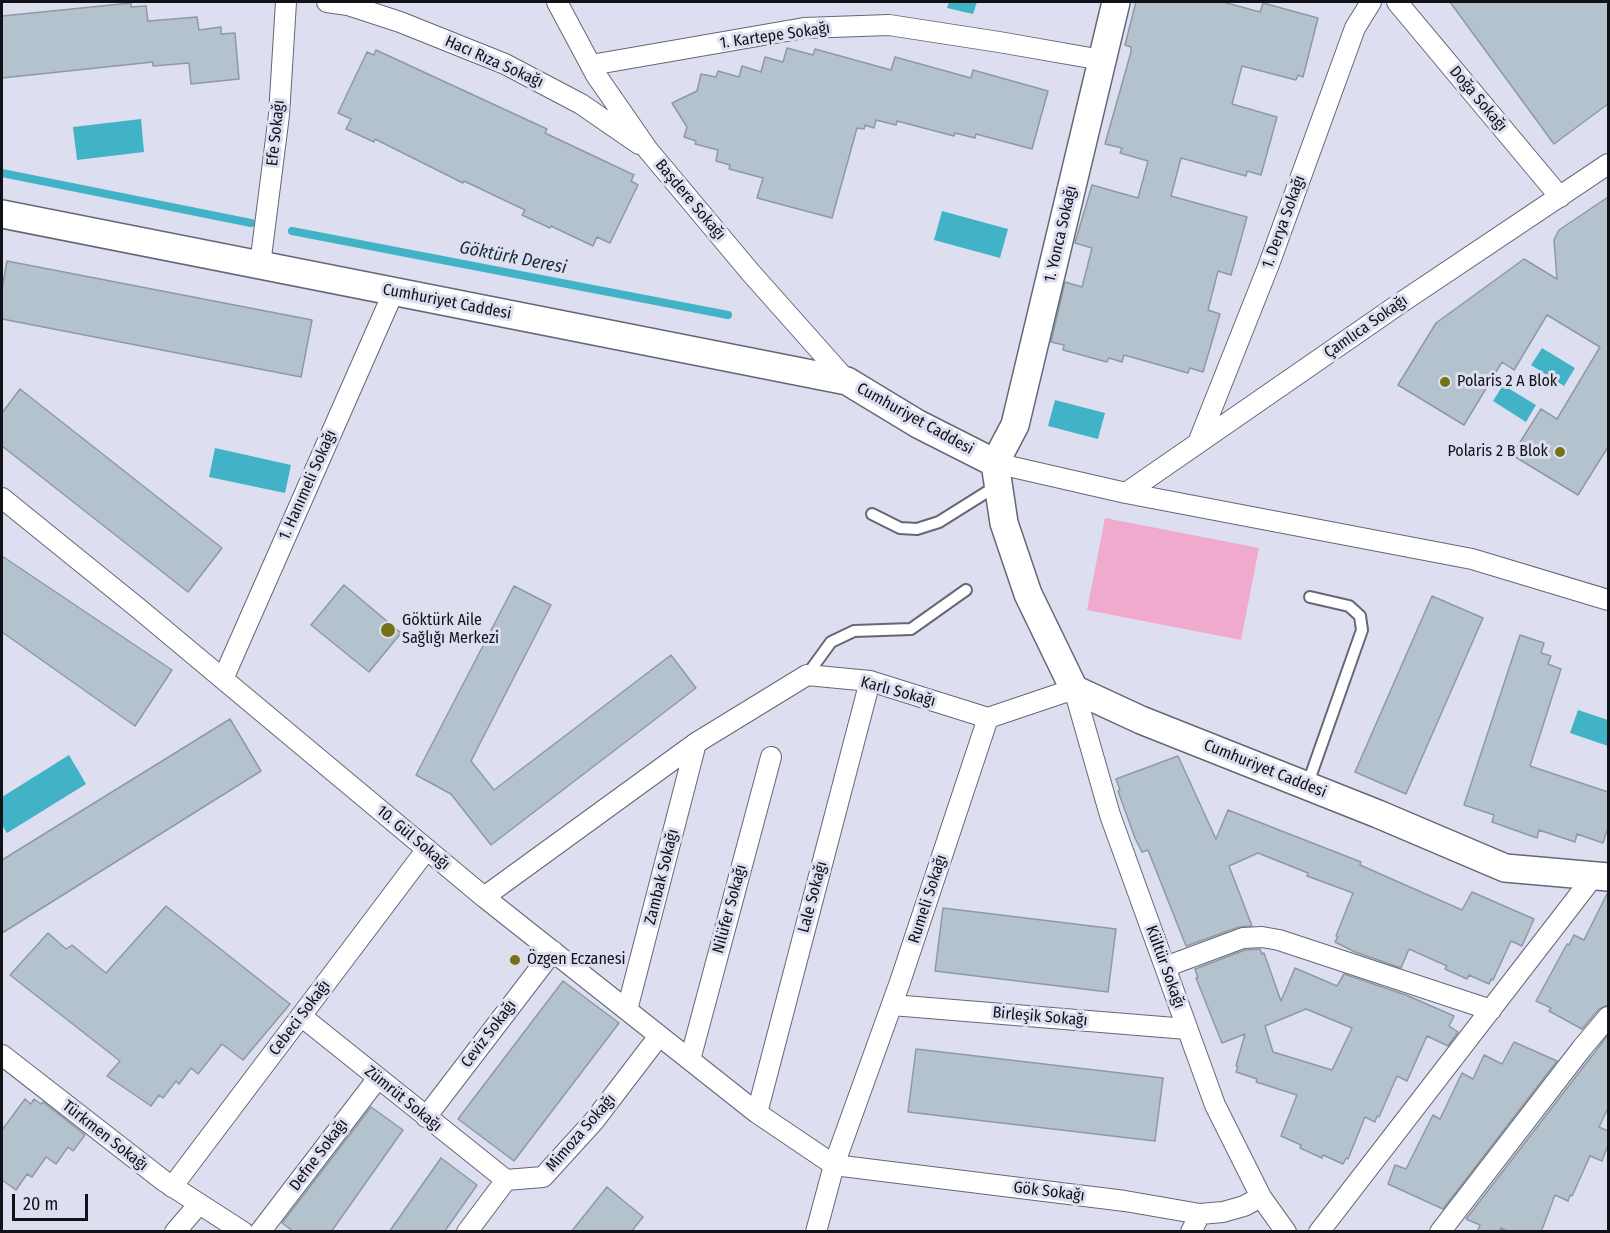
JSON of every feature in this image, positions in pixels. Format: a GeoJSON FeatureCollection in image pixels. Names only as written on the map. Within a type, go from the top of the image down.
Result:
{"type":"FeatureCollection","features":[{"type":"Feature","properties":{"kind":"main road","name":"1. Yonca Sokağı"},"geometry":{"type":"LineString","coordinates":[[997,474],[1015,424],[1116,2]]}},
{"type":"Feature","properties":{"kind":"main road","name":"Cumhuriyet Caddesi"},"geometry":{"type":"LineString","coordinates":[[2,214],[847,381],[997,474]]}},
{"type":"Feature","properties":{"kind":"main road"},"geometry":{"type":"LineString","coordinates":[[997,474],[1004,523],[1028,594],[1074,689]]}},
{"type":"Feature","properties":{"kind":"main road","name":"Cumhuriyet Caddesi"},"geometry":{"type":"LineString","coordinates":[[1074,689],[1141,720],[1505,868],[1601,877]]}},
{"type":"Feature","properties":{"kind":"street","name":"Efe Sokağı"},"geometry":{"type":"LineString","coordinates":[[260,265],[279,115],[286,2]]}},
{"type":"Feature","properties":{"kind":"street","name":"Hacı Rıza Sokağı"},"geometry":{"type":"LineString","coordinates":[[327,2],[348,5],[400,22],[505,64],[582,104],[648,150]]}},
{"type":"Feature","properties":{"kind":"street","name":"Başdere Sokağı"},"geometry":{"type":"LineString","coordinates":[[558,2],[591,65],[648,150],[751,273],[847,381]]}},
{"type":"Feature","properties":{"kind":"street","name":"1. Derya Sokağı"},"geometry":{"type":"LineString","coordinates":[[1198,443],[1268,267],[1355,28],[1371,2]]}},
{"type":"Feature","properties":{"kind":"street","name":"Doğa Sokağı"},"geometry":{"type":"LineString","coordinates":[[1397,2],[1560,197]]}},
{"type":"Feature","properties":{"kind":"street","name":"1. Kartepe Sokağı"},"geometry":{"type":"LineString","coordinates":[[591,65],[804,28],[889,25],[1102,60]]}},
{"type":"Feature","properties":{"kind":"street","name":"Çamlıca Sokağı"},"geometry":{"type":"LineString","coordinates":[[1126,493],[1402,302],[1608,164]]}},
{"type":"Feature","properties":{"kind":"street","name":"1. Hanımeli Sokağı"},"geometry":{"type":"LineString","coordinates":[[223,679],[394,291]]}},
{"type":"Feature","properties":{"kind":"street"},"geometry":{"type":"LineString","coordinates":[[997,474],[1126,493],[1472,559],[1608,600]]}},
{"type":"Feature","properties":{"kind":"street","name":"10. Gül Sokağı"},"geometry":{"type":"LineString","coordinates":[[2,498],[484,897],[757,1113],[834,1165]]}},
{"type":"Feature","properties":{"kind":"street"},"geometry":{"type":"LineString","coordinates":[[484,897],[696,743],[807,675]]}},
{"type":"Feature","properties":{"kind":"street","name":"Karlı Sokağı"},"geometry":{"type":"LineString","coordinates":[[807,675],[870,681],[988,718]]}},
{"type":"Feature","properties":{"kind":"street","name":"Lale Sokağı"},"geometry":{"type":"LineString","coordinates":[[757,1113],[870,681]]}},
{"type":"Feature","properties":{"kind":"street"},"geometry":{"type":"LineString","coordinates":[[988,718],[1074,689]]}},
{"type":"Feature","properties":{"kind":"street","name":"Kültür Sokağı"},"geometry":{"type":"LineString","coordinates":[[1074,689],[1110,815],[1215,1105],[1261,1197],[1286,1232]]}},
{"type":"Feature","properties":{"kind":"street","name":"Rumeli Sokağı"},"geometry":{"type":"LineString","coordinates":[[816,1232],[834,1165],[892,1005],[988,718]]}},
{"type":"Feature","properties":{"kind":"street","name":"Zambak Sokağı"},"geometry":{"type":"LineString","coordinates":[[627,1010],[696,743]]}},
{"type":"Feature","properties":{"kind":"street","name":"Nilüfer Sokağı"},"geometry":{"type":"LineString","coordinates":[[690,1060],[771,757]]}},
{"type":"Feature","properties":{"kind":"street","name":"Cebeci Sokağı"},"geometry":{"type":"LineString","coordinates":[[172,1187],[427,849]]}},
{"type":"Feature","properties":{"kind":"street"},"geometry":{"type":"LineString","coordinates":[[1319,1232],[1491,1010],[1601,877]]}},
{"type":"Feature","properties":{"kind":"street"},"geometry":{"type":"LineString","coordinates":[[1165,967],[1243,939],[1262,937],[1279,940],[1491,1010]]}},
{"type":"Feature","properties":{"kind":"street","name":"Ceviz Sokağı"},"geometry":{"type":"LineString","coordinates":[[426,1117],[552,951]]}},
{"type":"Feature","properties":{"kind":"street","name":"Birleşik Sokağı"},"geometry":{"type":"LineString","coordinates":[[892,1005],[1188,1029]]}},
{"type":"Feature","properties":{"kind":"street","name":"Zümrüt Sokağı"},"geometry":{"type":"LineString","coordinates":[[301,1016],[506,1180]]}},
{"type":"Feature","properties":{"kind":"street"},"geometry":{"type":"LineString","coordinates":[[1440,1232],[1608,1017]]}},
{"type":"Feature","properties":{"kind":"street","name":"Mimoza Sokağı"},"geometry":{"type":"LineString","coordinates":[[506,1180],[543,1177],[594,1121],[659,1036]]}},
{"type":"Feature","properties":{"kind":"street","name":"Türkmen Sokağı"},"geometry":{"type":"LineString","coordinates":[[2,1055],[172,1187],[243,1232]]}},
{"type":"Feature","properties":{"kind":"street","name":"Defne Sokağı"},"geometry":{"type":"LineString","coordinates":[[260,1232],[378,1078]]}},
{"type":"Feature","properties":{"kind":"street","name":"Gök Sokağı"},"geometry":{"type":"LineString","coordinates":[[834,1165],[1125,1201],[1195,1223],[1244,1206],[1261,1197]]}},
{"type":"Feature","properties":{"kind":"street"},"geometry":{"type":"LineString","coordinates":[[467,1232],[506,1180]]}},
{"type":"Feature","properties":{"kind":"street"},"geometry":{"type":"LineString","coordinates":[[175,1232],[199,1204]]}},
{"type":"Feature","properties":{"kind":"lane"},"geometry":{"type":"LineString","coordinates":[[872,514],[900,528],[917,529],[939,522],[997,474]]}},
{"type":"Feature","properties":{"kind":"lane"},"geometry":{"type":"LineString","coordinates":[[807,675],[831,642],[854,631],[911,629],[966,590]]}},
{"type":"Feature","properties":{"kind":"lane"},"geometry":{"type":"LineString","coordinates":[[1307,786],[1362,630],[1360,616],[1349,606],[1310,597]]}},
{"type":"Feature","properties":{"kind":"shaded area"},"geometry":{"type":"Polygon","coordinates":[[[1105,518],[1259,548],[1241,640],[1087,610],[1105,518]]]}},
{"type":"Feature","properties":{"kind":"water"},"geometry":{"type":"Polygon","coordinates":[[[949,2],[977,2],[973,14],[947,8],[949,2]]]}},
{"type":"Feature","properties":{"kind":"water"},"geometry":{"type":"Polygon","coordinates":[[[141,119],[144,152],[77,160],[73,127],[141,119]]]}},
{"type":"Feature","properties":{"kind":"water"},"geometry":{"type":"Polygon","coordinates":[[[942,211],[1008,229],[1000,258],[934,240],[942,211]]]}},
{"type":"Feature","properties":{"kind":"water"},"geometry":{"type":"Polygon","coordinates":[[[1542,348],[1575,368],[1564,386],[1531,365],[1542,348]]]}},
{"type":"Feature","properties":{"kind":"water"},"geometry":{"type":"Polygon","coordinates":[[[1503,385],[1536,405],[1526,422],[1493,401],[1503,385]]]}},
{"type":"Feature","properties":{"kind":"water"},"geometry":{"type":"Polygon","coordinates":[[[1055,400],[1105,413],[1098,439],[1048,426],[1055,400]]]}},
{"type":"Feature","properties":{"kind":"water"},"geometry":{"type":"Polygon","coordinates":[[[215,448],[291,465],[285,493],[209,477],[215,448]]]}},
{"type":"Feature","properties":{"kind":"water"},"geometry":{"type":"Polygon","coordinates":[[[1578,710],[1608,720],[1608,746],[1570,733],[1578,710]]]}},
{"type":"Feature","properties":{"kind":"water"},"geometry":{"type":"Polygon","coordinates":[[[69,755],[86,784],[7,833],[2,825],[2,797],[69,755]]]}},
{"type":"Feature","properties":{"kind":"building"},"geometry":{"type":"Polygon","coordinates":[[[1136,2],[1223,2],[1260,12],[1263,3],[1318,18],[1303,77],[1298,75],[1296,80],[1242,66],[1232,104],[1277,117],[1261,175],[1247,171],[1246,176],[1181,158],[1171,196],[1247,217],[1231,275],[1218,271],[1208,310],[1220,314],[1203,372],[1190,368],[1188,373],[1124,355],[1122,362],[1109,358],[1107,362],[1063,350],[1064,345],[1051,342],[1065,282],[1082,287],[1092,248],[1075,243],[1092,185],[1138,198],[1148,161],[1120,153],[1122,148],[1105,144],[1131,52],[1131,47],[1125,45],[1136,2]]]}},
{"type":"Feature","properties":{"kind":"building"},"geometry":{"type":"Polygon","coordinates":[[[1450,2],[1608,2],[1608,104],[1554,144],[1450,2]]]}},
{"type":"Feature","properties":{"kind":"building"},"geometry":{"type":"Polygon","coordinates":[[[131,3],[131,7],[146,6],[148,21],[197,17],[199,30],[221,27],[221,34],[235,33],[239,79],[191,84],[189,63],[153,66],[153,62],[2,78],[2,16],[131,3]]]}},
{"type":"Feature","properties":{"kind":"building"},"geometry":{"type":"Polygon","coordinates":[[[787,48],[813,55],[815,49],[891,70],[895,57],[971,78],[973,70],[1048,91],[1032,149],[976,134],[975,138],[955,133],[954,136],[897,121],[896,125],[876,120],[874,128],[865,125],[864,129],[857,128],[832,218],[757,198],[763,178],[729,169],[730,165],[716,161],[718,150],[695,144],[696,141],[684,137],[687,127],[672,103],[697,91],[701,74],[716,77],[718,71],[739,77],[742,66],[761,72],[765,57],[783,62],[787,48]]]}},
{"type":"Feature","properties":{"kind":"building"},"geometry":{"type":"Polygon","coordinates":[[[376,50],[547,129],[545,133],[634,175],[631,181],[638,185],[610,243],[597,237],[593,246],[551,226],[550,228],[522,215],[525,210],[464,181],[463,183],[375,139],[374,142],[346,129],[351,119],[338,113],[367,52],[374,55],[376,50]]]}},
{"type":"Feature","properties":{"kind":"building"},"geometry":{"type":"Polygon","coordinates":[[[1608,197],[1608,447],[1578,495],[1512,455],[1541,409],[1557,419],[1600,347],[1547,315],[1514,370],[1502,362],[1464,425],[1398,385],[1436,323],[1524,259],[1557,279],[1554,240],[1559,230],[1608,197]]]}},
{"type":"Feature","properties":{"kind":"building"},"geometry":{"type":"Polygon","coordinates":[[[7,261],[312,320],[301,377],[2,319],[2,289],[7,261]]]}},
{"type":"Feature","properties":{"kind":"building"},"geometry":{"type":"Polygon","coordinates":[[[20,389],[222,548],[188,592],[2,446],[2,413],[20,389]]]}},
{"type":"Feature","properties":{"kind":"building"},"geometry":{"type":"Polygon","coordinates":[[[2,556],[172,670],[135,726],[2,632],[2,556]]]}},
{"type":"Feature","properties":{"kind":"building"},"geometry":{"type":"Polygon","coordinates":[[[344,585],[401,633],[369,672],[311,625],[344,585]]]}},
{"type":"Feature","properties":{"kind":"building"},"geometry":{"type":"Polygon","coordinates":[[[514,586],[551,605],[471,761],[494,790],[671,655],[696,688],[491,845],[451,794],[416,775],[514,586]]]}},
{"type":"Feature","properties":{"kind":"building"},"geometry":{"type":"Polygon","coordinates":[[[1432,596],[1483,618],[1406,794],[1355,772],[1432,596]]]}},
{"type":"Feature","properties":{"kind":"building"},"geometry":{"type":"Polygon","coordinates":[[[1520,635],[1544,643],[1541,653],[1551,656],[1548,664],[1561,669],[1530,766],[1608,792],[1608,827],[1603,843],[1577,834],[1575,842],[1539,830],[1537,838],[1492,822],[1494,815],[1464,805],[1520,635]]]}},
{"type":"Feature","properties":{"kind":"building"},"geometry":{"type":"Polygon","coordinates":[[[230,719],[261,771],[2,933],[2,860],[230,719]]]}},
{"type":"Feature","properties":{"kind":"building"},"geometry":{"type":"Polygon","coordinates":[[[1178,756],[1216,839],[1228,810],[1361,862],[1360,865],[1462,910],[1472,892],[1534,919],[1522,946],[1511,941],[1489,984],[1469,975],[1467,979],[1445,969],[1447,966],[1409,949],[1401,968],[1355,952],[1335,942],[1353,893],[1307,876],[1308,873],[1258,853],[1229,866],[1252,926],[1239,927],[1186,946],[1148,850],[1142,852],[1135,838],[1116,779],[1178,756]]]}},
{"type":"Feature","properties":{"kind":"building"},"geometry":{"type":"Polygon","coordinates":[[[1608,892],[1608,1005],[1599,1009],[1582,1029],[1549,1011],[1551,1008],[1536,1001],[1574,935],[1584,940],[1608,892]]]}},
{"type":"Feature","properties":{"kind":"building"},"geometry":{"type":"Polygon","coordinates":[[[166,906],[290,1004],[243,1060],[222,1044],[198,1074],[191,1068],[179,1084],[176,1081],[163,1098],[159,1095],[151,1106],[107,1076],[120,1061],[10,975],[48,933],[66,949],[72,945],[106,973],[166,906]]]}},
{"type":"Feature","properties":{"kind":"building"},"geometry":{"type":"Polygon","coordinates":[[[943,908],[1116,929],[1108,992],[935,971],[943,908]]]}},
{"type":"Feature","properties":{"kind":"building"},"geometry":{"type":"Polygon","coordinates":[[[1260,949],[1262,954],[1264,953],[1281,1001],[1295,968],[1337,986],[1344,974],[1406,995],[1454,1016],[1449,1026],[1458,1032],[1448,1046],[1427,1036],[1407,1081],[1397,1076],[1375,1122],[1365,1117],[1348,1159],[1346,1158],[1343,1164],[1323,1155],[1322,1158],[1281,1136],[1297,1095],[1256,1082],[1257,1079],[1236,1072],[1245,1034],[1222,1043],[1196,978],[1198,978],[1195,969],[1245,950],[1260,949]],[[1306,1009],[1265,1026],[1273,1052],[1332,1070],[1352,1028],[1306,1009]]]}},
{"type":"Feature","properties":{"kind":"building"},"geometry":{"type":"Polygon","coordinates":[[[563,981],[619,1023],[514,1161],[458,1119],[563,981]]]}},
{"type":"Feature","properties":{"kind":"building"},"geometry":{"type":"Polygon","coordinates":[[[1608,1035],[1608,1108],[1599,1127],[1608,1131],[1608,1145],[1602,1161],[1590,1156],[1568,1201],[1555,1195],[1541,1232],[1509,1232],[1501,1228],[1499,1232],[1477,1232],[1480,1225],[1466,1219],[1608,1035]]]}},
{"type":"Feature","properties":{"kind":"building"},"geometry":{"type":"Polygon","coordinates":[[[1514,1042],[1557,1061],[1443,1209],[1388,1184],[1395,1165],[1406,1169],[1433,1115],[1440,1119],[1462,1073],[1473,1079],[1484,1055],[1502,1064],[1514,1042]]]}},
{"type":"Feature","properties":{"kind":"building"},"geometry":{"type":"Polygon","coordinates":[[[916,1049],[1163,1078],[1155,1141],[908,1112],[916,1049]]]}},
{"type":"Feature","properties":{"kind":"building"},"geometry":{"type":"Polygon","coordinates":[[[25,1099],[31,1104],[34,1099],[41,1104],[43,1102],[85,1135],[73,1151],[68,1147],[56,1164],[46,1157],[32,1177],[27,1174],[16,1190],[2,1180],[2,1130],[25,1099]]]}},
{"type":"Feature","properties":{"kind":"building"},"geometry":{"type":"Polygon","coordinates":[[[371,1107],[403,1130],[331,1232],[294,1232],[282,1223],[371,1107]]]}},
{"type":"Feature","properties":{"kind":"building"},"geometry":{"type":"Polygon","coordinates":[[[441,1158],[477,1185],[454,1218],[444,1232],[389,1232],[441,1158]]]}},
{"type":"Feature","properties":{"kind":"building"},"geometry":{"type":"Polygon","coordinates":[[[607,1187],[643,1217],[631,1232],[571,1232],[607,1187]]]}},
{"type":"Feature","properties":{"kind":"waterway","name":"Göktürk Deresi"},"geometry":{"type":"LineString","coordinates":[[2,173],[251,223]]}},
{"type":"Feature","properties":{"kind":"waterway","name":"Göktürk Deresi"},"geometry":{"type":"LineString","coordinates":[[292,231],[728,315]]}},
{"type":"Feature","properties":{"kind":"place","name":"Polaris 2 A Blok"},"geometry":{"type":"Point","coordinates":[1445,382]}},
{"type":"Feature","properties":{"kind":"place","name":"Polaris 2 B Blok"},"geometry":{"type":"Point","coordinates":[1560,452]}},
{"type":"Feature","properties":{"kind":"place","name":"Göktürk Aile Sağlığı Merkezi"},"geometry":{"type":"Point","coordinates":[388,630]}},
{"type":"Feature","properties":{"kind":"place","name":"Özgen Eczanesi"},"geometry":{"type":"Point","coordinates":[515,960]}}]}
